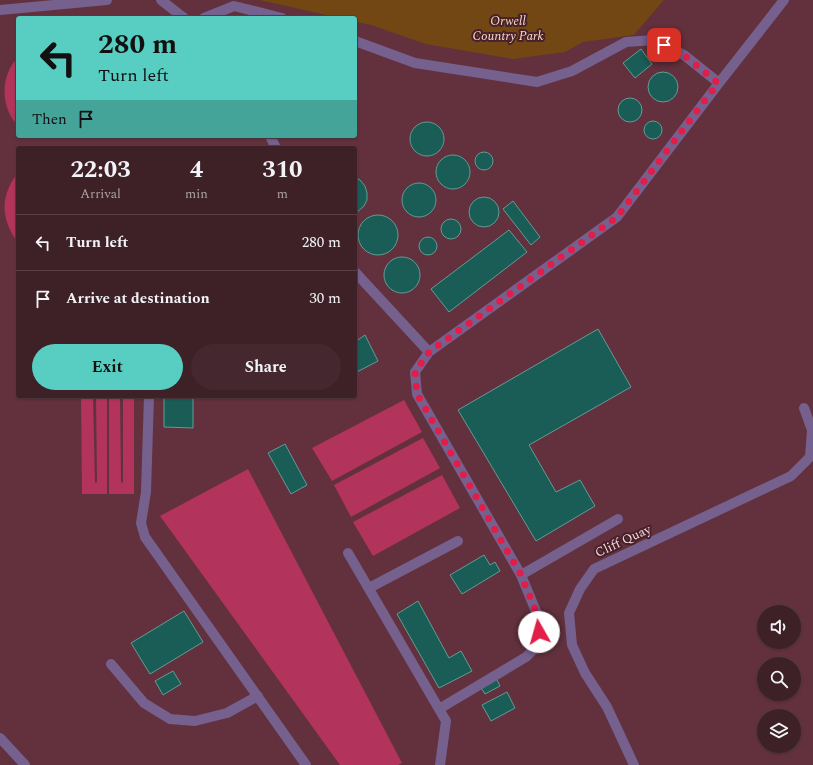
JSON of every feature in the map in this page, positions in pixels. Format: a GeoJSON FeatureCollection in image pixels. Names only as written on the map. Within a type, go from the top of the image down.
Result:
{"type":"FeatureCollection","features":[{"type":"Feature","properties":{"kind":"lane"},"geometry":{"type":"LineString","coordinates":[[0,10],[107,0]]}},
{"type":"Feature","properties":{"kind":"lane"},"geometry":{"type":"LineString","coordinates":[[160,0],[181,16]]}},
{"type":"Feature","properties":{"kind":"lane"},"geometry":{"type":"LineString","coordinates":[[439,709],[526,657],[539,644],[540,621],[521,575],[417,394],[415,372],[429,352],[617,217],[718,83],[784,0]]}},
{"type":"Feature","properties":{"kind":"lane"},"geometry":{"type":"LineString","coordinates":[[209,16],[234,6],[274,16]]}},
{"type":"Feature","properties":{"kind":"lane"},"geometry":{"type":"LineString","coordinates":[[357,42],[415,63],[537,82],[572,71],[626,42],[654,40],[684,55],[718,83]]}},
{"type":"Feature","properties":{"kind":"lane"},"geometry":{"type":"LineString","coordinates":[[357,274],[429,352]]}},
{"type":"Feature","properties":{"kind":"lane"},"geometry":{"type":"LineString","coordinates":[[149,398],[146,492],[141,522],[144,537],[306,765]]}},
{"type":"Feature","properties":{"kind":"lane","name":"Cliff Quay"},"geometry":{"type":"LineString","coordinates":[[634,765],[607,707],[585,673],[572,645],[569,613],[580,589],[594,569],[791,476],[810,457],[812,430],[804,408]]}},
{"type":"Feature","properties":{"kind":"lane"},"geometry":{"type":"LineString","coordinates":[[521,575],[618,519]]}},
{"type":"Feature","properties":{"kind":"lane"},"geometry":{"type":"LineString","coordinates":[[369,588],[458,541]]}},
{"type":"Feature","properties":{"kind":"lane"},"geometry":{"type":"LineString","coordinates":[[348,553],[446,722],[440,765]]}},
{"type":"Feature","properties":{"kind":"lane"},"geometry":{"type":"LineString","coordinates":[[111,664],[144,703],[170,719],[195,721],[227,713],[258,696]]}},
{"type":"Feature","properties":{"kind":"lane"},"geometry":{"type":"LineString","coordinates":[[0,738],[25,765]]}},
{"type":"Feature","properties":{"kind":"shaded area"},"geometry":{"type":"Polygon","coordinates":[[[0,0],[259,0],[330,16],[16,16],[16,138],[357,138],[357,22],[429,38],[634,35],[664,0],[813,0],[813,765],[0,765],[0,0]]]}},
{"type":"Feature","properties":{"kind":"shaded area"},"geometry":{"type":"Polygon","coordinates":[[[16,60],[16,123],[8,110],[4,92],[5,82],[12,65],[16,60]]]}},
{"type":"Feature","properties":{"kind":"shaded area"},"geometry":{"type":"Polygon","coordinates":[[[16,175],[16,240],[5,216],[4,207],[5,199],[16,175]]]}},
{"type":"Feature","properties":{"kind":"shaded area"},"geometry":{"type":"Polygon","coordinates":[[[81,398],[93,398],[95,483],[97,482],[96,398],[107,398],[107,494],[82,494],[81,398]]]}},
{"type":"Feature","properties":{"kind":"shaded area"},"geometry":{"type":"Polygon","coordinates":[[[109,398],[120,398],[121,482],[123,483],[123,398],[134,398],[134,494],[109,494],[109,398]]]}},
{"type":"Feature","properties":{"kind":"shaded area"},"geometry":{"type":"Polygon","coordinates":[[[404,400],[422,432],[332,481],[312,448],[404,400]]]}},
{"type":"Feature","properties":{"kind":"shaded area"},"geometry":{"type":"Polygon","coordinates":[[[423,438],[440,468],[351,517],[334,485],[423,438]]]}},
{"type":"Feature","properties":{"kind":"shaded area"},"geometry":{"type":"Polygon","coordinates":[[[248,469],[402,763],[398,765],[340,765],[160,516],[248,469]]]}},
{"type":"Feature","properties":{"kind":"shaded area"},"geometry":{"type":"Polygon","coordinates":[[[442,475],[460,508],[373,556],[353,522],[442,475]]]}},
{"type":"Feature","properties":{"kind":"green space","name":"Orwell Country Park"},"geometry":{"type":"Polygon","coordinates":[[[259,0],[664,0],[634,35],[583,42],[565,52],[513,59],[426,44],[371,25],[357,22],[357,16],[330,16],[259,0]]]}},
{"type":"Feature","properties":{"kind":"building"},"geometry":{"type":"Polygon","coordinates":[[[641,49],[652,64],[635,78],[623,63],[641,49]]]}},
{"type":"Feature","properties":{"kind":"building"},"geometry":{"type":"Polygon","coordinates":[[[663,72],[674,76],[678,87],[674,98],[663,102],[652,98],[648,87],[652,76],[663,72]]]}},
{"type":"Feature","properties":{"kind":"building"},"geometry":{"type":"Polygon","coordinates":[[[630,98],[639,101],[642,110],[639,119],[630,122],[621,119],[618,110],[621,101],[630,98]]]}},
{"type":"Feature","properties":{"kind":"building"},"geometry":{"type":"Polygon","coordinates":[[[653,121],[659,124],[662,130],[659,136],[653,139],[647,136],[644,130],[647,124],[653,121]]]}},
{"type":"Feature","properties":{"kind":"building"},"geometry":{"type":"Polygon","coordinates":[[[427,122],[439,127],[444,139],[439,151],[427,156],[415,151],[410,139],[415,127],[427,122]]]}},
{"type":"Feature","properties":{"kind":"building"},"geometry":{"type":"Polygon","coordinates":[[[484,152],[490,155],[493,161],[490,167],[484,170],[478,167],[475,161],[478,155],[484,152]]]}},
{"type":"Feature","properties":{"kind":"building"},"geometry":{"type":"Polygon","coordinates":[[[453,155],[459,156],[465,160],[469,166],[469,178],[465,184],[459,188],[453,189],[447,188],[441,184],[437,178],[436,172],[437,166],[441,160],[447,156],[453,155]]]}},
{"type":"Feature","properties":{"kind":"building"},"geometry":{"type":"Polygon","coordinates":[[[357,178],[365,186],[367,193],[367,200],[364,206],[357,212],[357,178]]]}},
{"type":"Feature","properties":{"kind":"building"},"geometry":{"type":"Polygon","coordinates":[[[422,183],[429,185],[434,190],[436,200],[434,210],[429,215],[416,217],[409,215],[404,210],[402,197],[404,190],[409,185],[422,183]]]}},
{"type":"Feature","properties":{"kind":"building"},"geometry":{"type":"Polygon","coordinates":[[[484,197],[495,201],[499,212],[495,223],[484,227],[473,223],[469,212],[473,201],[484,197]]]}},
{"type":"Feature","properties":{"kind":"building"},"geometry":{"type":"Polygon","coordinates":[[[513,201],[540,237],[531,245],[503,209],[513,201]]]}},
{"type":"Feature","properties":{"kind":"building"},"geometry":{"type":"Polygon","coordinates":[[[382,215],[389,218],[395,224],[398,235],[397,243],[389,252],[382,255],[374,255],[367,252],[359,243],[358,231],[361,224],[370,216],[382,215]]]}},
{"type":"Feature","properties":{"kind":"building"},"geometry":{"type":"Polygon","coordinates":[[[451,219],[458,222],[461,229],[458,236],[451,239],[444,236],[441,229],[444,222],[451,219]]]}},
{"type":"Feature","properties":{"kind":"building"},"geometry":{"type":"Polygon","coordinates":[[[509,230],[527,252],[449,312],[431,289],[509,230]]]}},
{"type":"Feature","properties":{"kind":"building"},"geometry":{"type":"Polygon","coordinates":[[[424,237],[432,237],[437,242],[435,253],[432,255],[424,255],[419,250],[419,242],[424,237]]]}},
{"type":"Feature","properties":{"kind":"building"},"geometry":{"type":"Polygon","coordinates":[[[406,257],[415,262],[419,268],[419,282],[415,288],[406,293],[398,293],[389,288],[385,282],[384,271],[389,262],[395,258],[406,257]]]}},
{"type":"Feature","properties":{"kind":"building"},"geometry":{"type":"Polygon","coordinates":[[[598,329],[631,387],[529,445],[556,492],[580,480],[595,506],[536,541],[458,410],[598,329]]]}},
{"type":"Feature","properties":{"kind":"building"},"geometry":{"type":"Polygon","coordinates":[[[365,335],[378,361],[357,372],[357,341],[365,335]]]}},
{"type":"Feature","properties":{"kind":"building"},"geometry":{"type":"Polygon","coordinates":[[[164,398],[193,398],[193,428],[164,427],[164,398]]]}},
{"type":"Feature","properties":{"kind":"building"},"geometry":{"type":"Polygon","coordinates":[[[285,444],[307,485],[291,494],[268,453],[285,444]]]}},
{"type":"Feature","properties":{"kind":"building"},"geometry":{"type":"Polygon","coordinates":[[[484,555],[490,565],[495,562],[500,571],[462,594],[450,575],[484,555]]]}},
{"type":"Feature","properties":{"kind":"building"},"geometry":{"type":"Polygon","coordinates":[[[418,601],[449,658],[461,651],[472,671],[439,688],[397,614],[418,601]]]}},
{"type":"Feature","properties":{"kind":"building"},"geometry":{"type":"Polygon","coordinates":[[[184,611],[203,642],[150,674],[131,643],[184,611]]]}},
{"type":"Feature","properties":{"kind":"building"},"geometry":{"type":"Polygon","coordinates":[[[173,671],[181,684],[163,695],[155,681],[173,671]]]}},
{"type":"Feature","properties":{"kind":"building"},"geometry":{"type":"Polygon","coordinates":[[[496,678],[500,686],[485,694],[480,686],[496,678]]]}},
{"type":"Feature","properties":{"kind":"building"},"geometry":{"type":"Polygon","coordinates":[[[507,692],[515,708],[491,721],[482,705],[507,692]]]}},
{"type":"Feature","properties":{"kind":"route"},"geometry":{"type":"LineString","coordinates":[[539,632],[540,621],[521,575],[417,394],[415,372],[429,352],[617,217],[718,83],[684,55],[664,45]]}}]}
